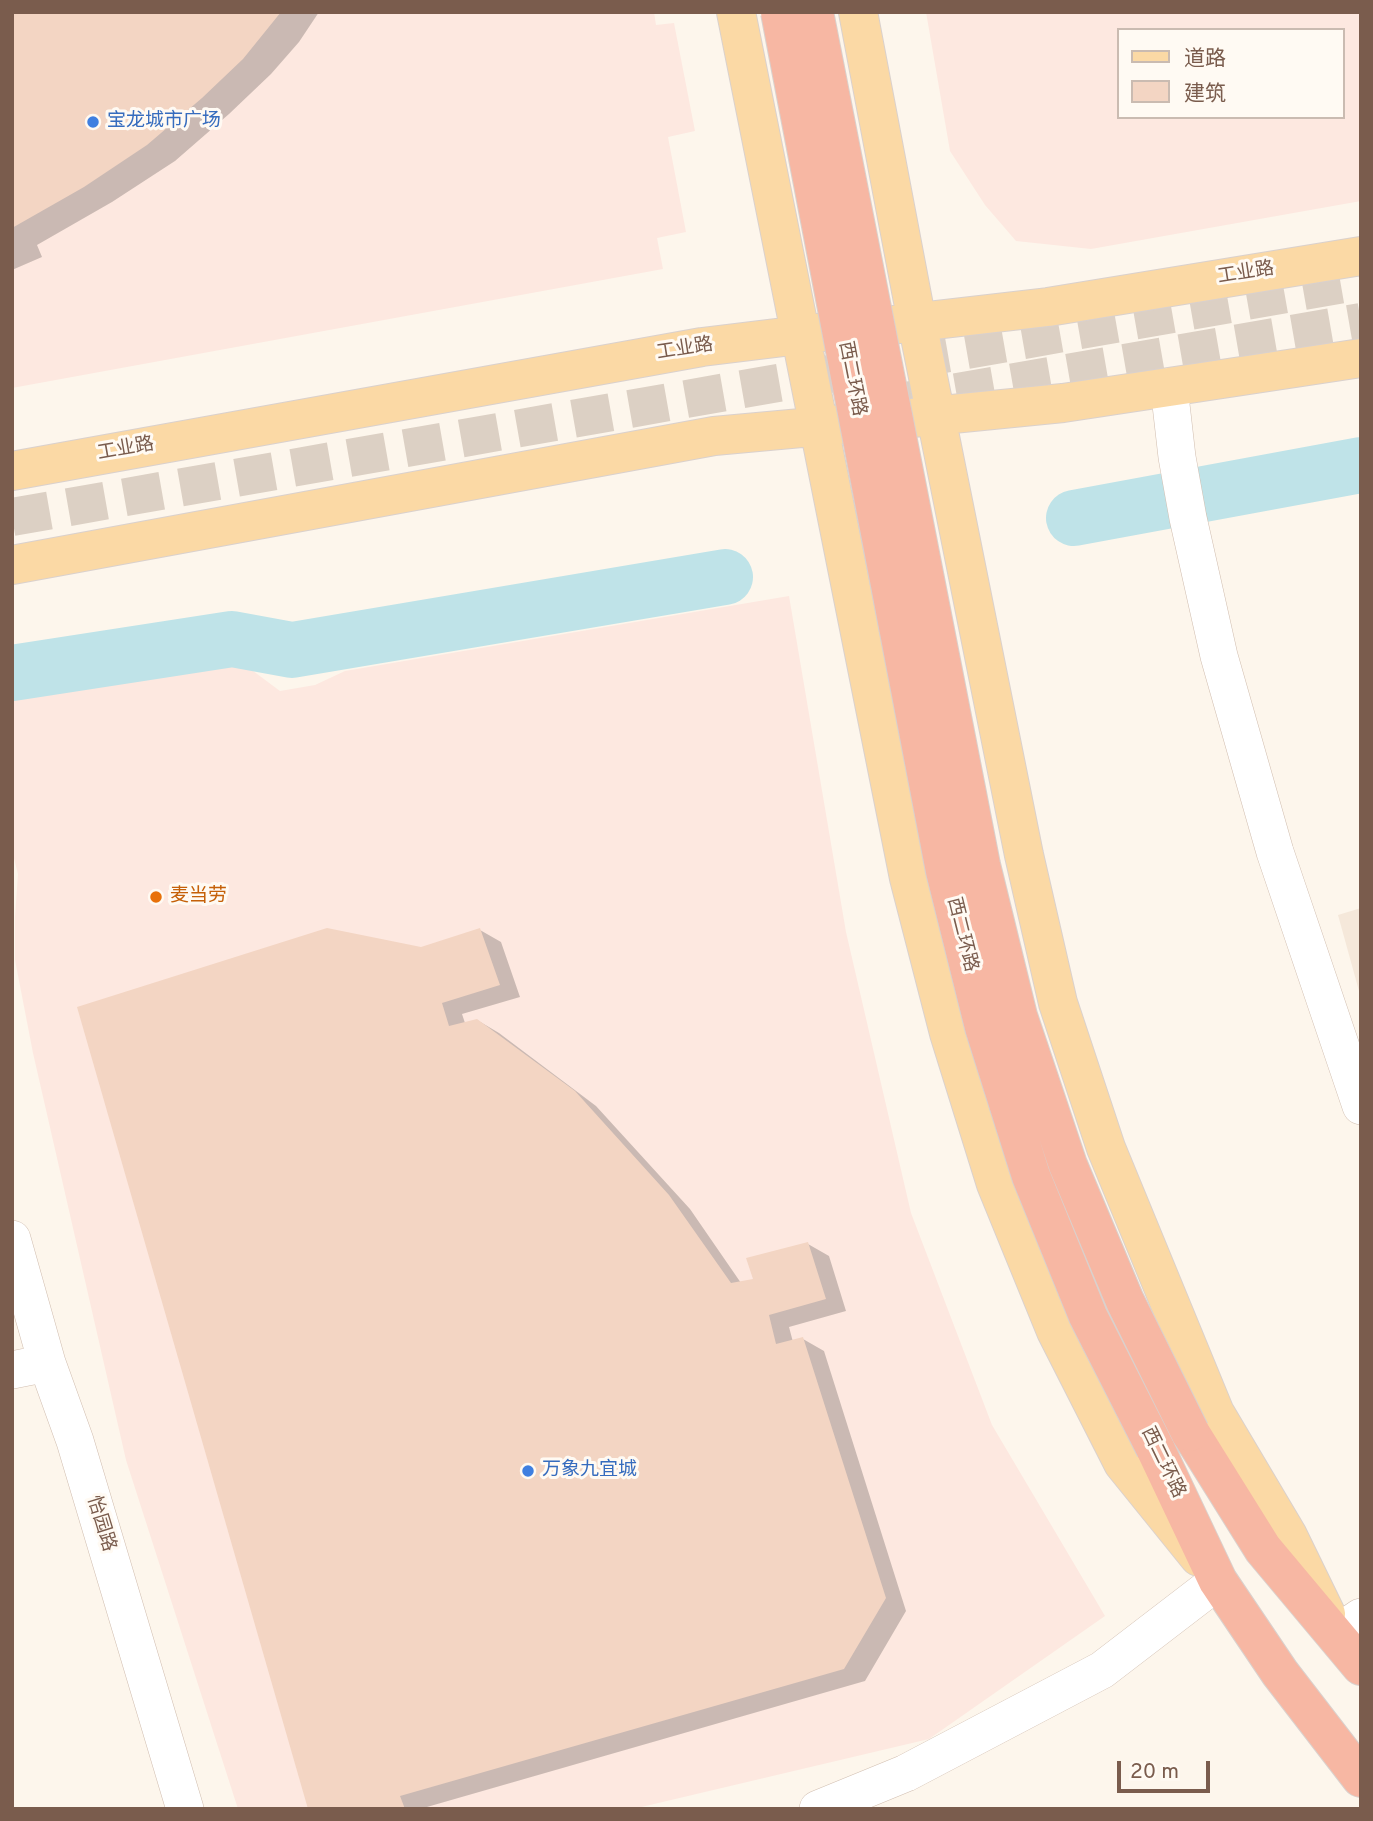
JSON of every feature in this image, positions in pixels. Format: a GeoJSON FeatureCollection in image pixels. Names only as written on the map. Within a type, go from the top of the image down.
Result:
{"type":"FeatureCollection","features":[{"type":"Feature","properties":{"kind":"highway","name":"西二环路"},"geometry":{"type":"LineString","coordinates":[[780,12],[946,871],[984,1027],[1031,1176],[1088,1317],[1155,1448],[1218,1581],[1280,1673],[1361,1778]]}},
{"type":"Feature","properties":{"kind":"highway","name":"西二环路"},"geometry":{"type":"LineString","coordinates":[[814,12],[981,865],[1018,1016],[1068,1165],[1125,1301],[1190,1432],[1263,1549],[1348,1626],[1361,1666]]}},
{"type":"Feature","properties":{"kind":"main road"},"geometry":{"type":"LineString","coordinates":[[736,12],[909,878],[949,1033],[996,1184],[1056,1331],[1123,1463],[1218,1581]]}},
{"type":"Feature","properties":{"kind":"main road"},"geometry":{"type":"LineString","coordinates":[[858,12],[1024,855],[1058,1003],[1106,1148],[1215,1413],[1288,1536],[1348,1626]]}},
{"type":"Feature","properties":{"kind":"main road","name":"工业路"},"geometry":{"type":"LineString","coordinates":[[12,471],[702,347],[1048,307],[1361,256]]}},
{"type":"Feature","properties":{"kind":"main road"},"geometry":{"type":"LineString","coordinates":[[12,565],[714,436],[1063,403],[1361,358]]}},
{"type":"Feature","properties":{"kind":"street"},"geometry":{"type":"LineString","coordinates":[[1169,387],[1177,457],[1188,518],[1219,656],[1275,852],[1361,1106]]}},
{"type":"Feature","properties":{"kind":"street","name":"怡园路"},"geometry":{"type":"LineString","coordinates":[[12,1239],[47,1363],[75,1441],[185,1809]]}},
{"type":"Feature","properties":{"kind":"street"},"geometry":{"type":"LineString","coordinates":[[12,1370],[47,1363]]}},
{"type":"Feature","properties":{"kind":"street"},"geometry":{"type":"LineString","coordinates":[[818,1809],[906,1773],[1102,1670],[1218,1581]]}},
{"type":"Feature","properties":{"kind":"shaded area"},"geometry":{"type":"Polygon","coordinates":[[[12,12],[654,12],[656,25],[674,23],[695,131],[668,137],[686,232],[657,238],[663,269],[12,388],[12,12]]]}},
{"type":"Feature","properties":{"kind":"shaded area"},"geometry":{"type":"Polygon","coordinates":[[[926,12],[1361,12],[1361,201],[1091,249],[1016,241],[985,205],[950,151],[926,12]]]}},
{"type":"Feature","properties":{"kind":"shaded area"},"geometry":{"type":"Polygon","coordinates":[[[789,596],[846,932],[911,1213],[992,1425],[1105,1616],[929,1739],[633,1809],[238,1809],[126,1460],[33,1053],[15,960],[18,874],[12,850],[12,697],[237,659],[280,691],[315,685],[345,671],[789,596]]]}},
{"type":"Feature","properties":{"kind":"shaded area"},"geometry":{"type":"Polygon","coordinates":[[[1361,908],[1361,990],[1359,991],[1338,915],[1361,908]]]}},
{"type":"Feature","properties":{"kind":"building","name":"宝龙城市广场"},"geometry":{"type":"Polygon","coordinates":[[[12,12],[281,12],[243,59],[147,145],[84,187],[12,228],[12,12]]]}},
{"type":"Feature","properties":{"kind":"building","name":"万象九宜城"},"geometry":{"type":"Polygon","coordinates":[[[327,928],[421,947],[480,928],[500,985],[442,1003],[449,1026],[477,1019],[575,1091],[669,1195],[731,1283],[753,1279],[746,1258],[808,1242],[826,1299],[769,1315],[776,1344],[803,1337],[886,1598],[844,1669],[400,1796],[405,1809],[308,1809],[77,1007],[327,928]]]}},
{"type":"Feature","properties":{"kind":"waterway"},"geometry":{"type":"LineString","coordinates":[[1074,518],[1361,465]]}},
{"type":"Feature","properties":{"kind":"waterway"},"geometry":{"type":"LineString","coordinates":[[12,673],[232,639],[292,650],[725,577]]}},
{"type":"Feature","properties":{"kind":"tunnel"},"geometry":{"type":"LineString","coordinates":[[12,517],[1361,281]]}},
{"type":"Feature","properties":{"kind":"tunnel"},"geometry":{"type":"LineString","coordinates":[[900,402],[1361,322]]}},
{"type":"Feature","properties":{"kind":"place","name":"宝龙城市广场"},"geometry":{"type":"Point","coordinates":[93,122]}},
{"type":"Feature","properties":{"kind":"place","name":"麦当劳"},"geometry":{"type":"Point","coordinates":[156,897]}},
{"type":"Feature","properties":{"kind":"place","name":"万象九宜城"},"geometry":{"type":"Point","coordinates":[528,1471]}}]}
